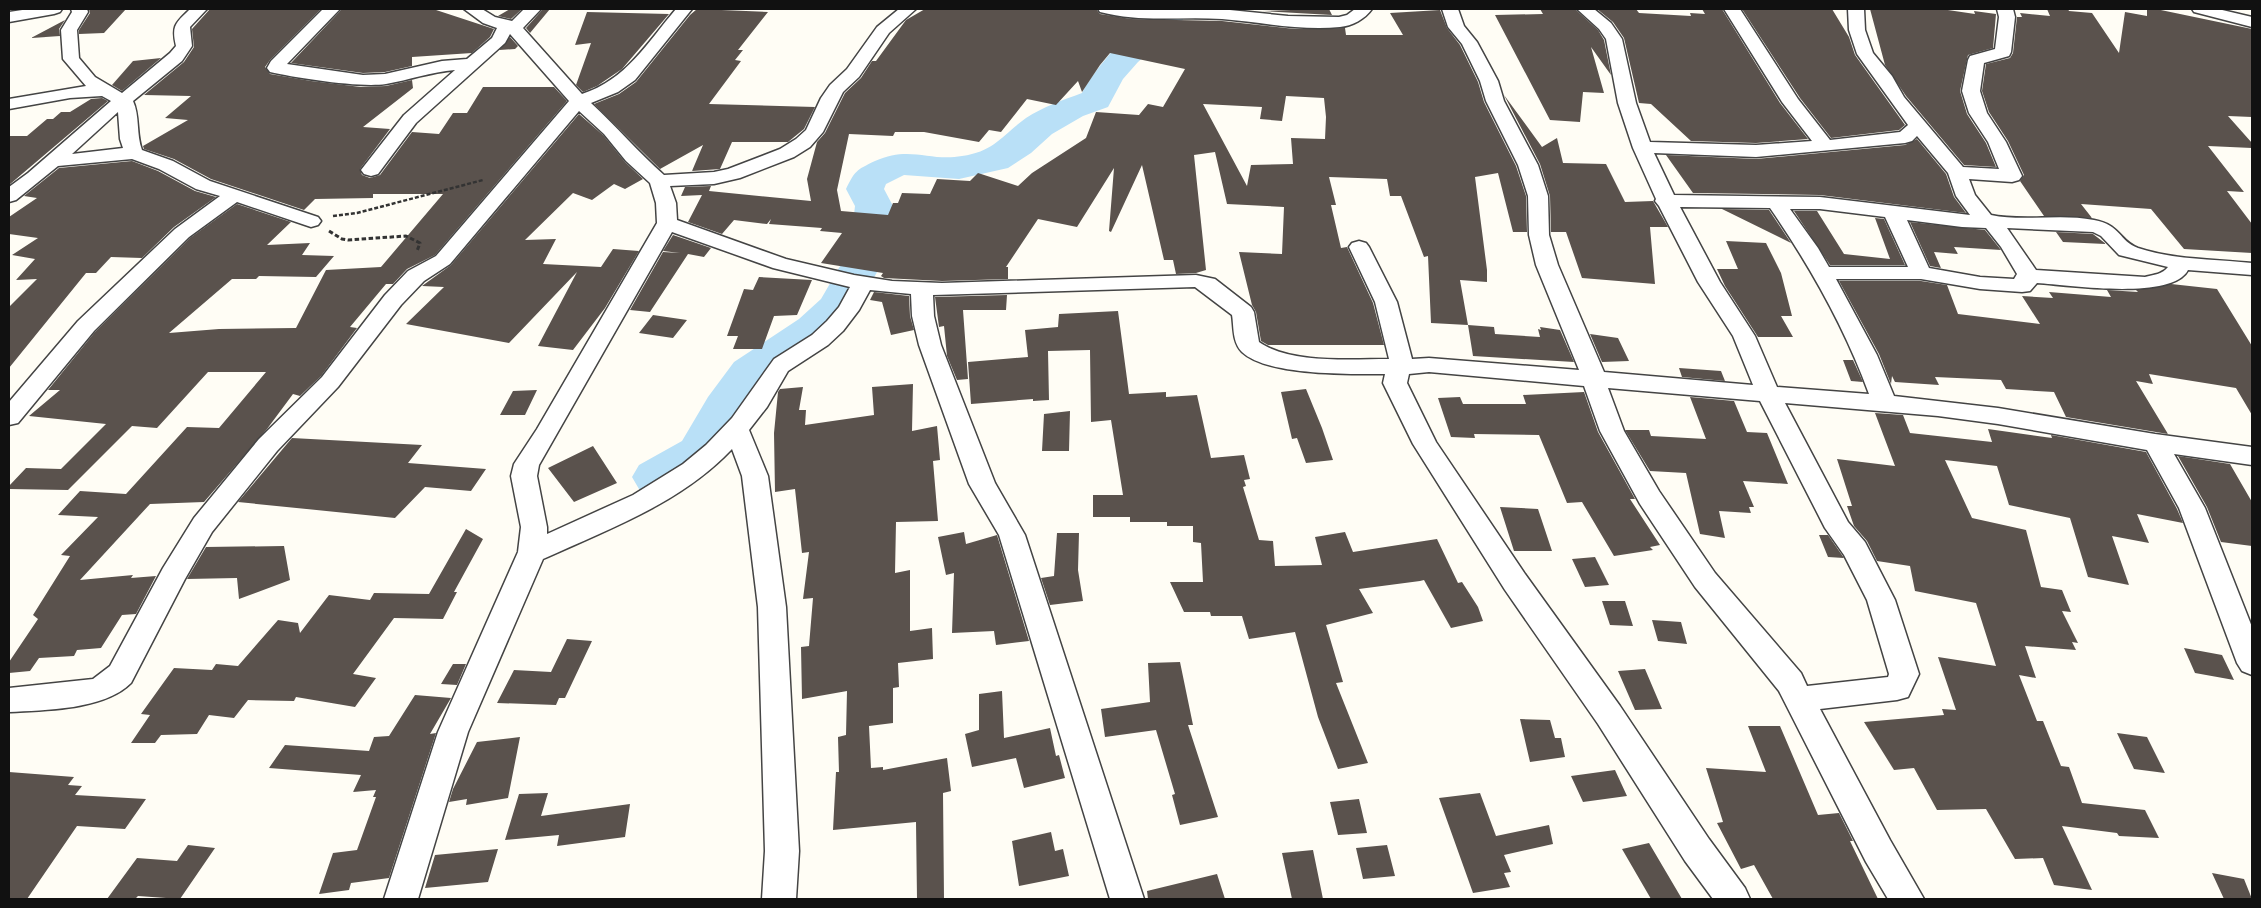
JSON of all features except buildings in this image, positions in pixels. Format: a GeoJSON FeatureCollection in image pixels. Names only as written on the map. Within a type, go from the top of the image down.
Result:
{"type":"FeatureCollection","features":[{"type":"Feature","properties":{"kind":"street"},"geometry":{"type":"LineString","coordinates":[[9,17],[54,9]]}},
{"type":"Feature","properties":{"kind":"street"},"geometry":{"type":"LineString","coordinates":[[79,9],[80,12],[70,30],[71,59],[89,81],[124,101],[127,108],[129,139],[134,153]]}},
{"type":"Feature","properties":{"kind":"street"},"geometry":{"type":"LineString","coordinates":[[9,196],[55,161],[85,131],[176,57],[184,46],[181,33],[182,26],[199,9]]}},
{"type":"Feature","properties":{"kind":"street"},"geometry":{"type":"LineString","coordinates":[[332,9],[276,68],[363,80],[403,76],[427,68],[472,64]]}},
{"type":"Feature","properties":{"kind":"street"},"geometry":{"type":"LineString","coordinates":[[400,899],[452,732],[532,552],[534,528],[524,476],[527,464],[547,433],[667,223],[666,204],[659,181],[633,157],[610,130],[578,101],[511,26],[489,20],[472,9]]}},
{"type":"Feature","properties":{"kind":"street"},"geometry":{"type":"LineString","coordinates":[[371,170],[404,125],[499,40],[511,26],[533,9]]}},
{"type":"Feature","properties":{"kind":"street"},"geometry":{"type":"LineString","coordinates":[[9,700],[94,691],[106,688],[116,680],[124,671],[173,576],[203,525],[268,445],[330,382],[393,300],[416,276],[443,260],[578,101],[606,93],[619,86],[684,9]]}},
{"type":"Feature","properties":{"kind":"street"},"geometry":{"type":"LineString","coordinates":[[659,181],[714,178],[733,174],[787,154],[814,132],[836,89],[853,73],[883,30],[908,9]]}},
{"type":"Feature","properties":{"kind":"street"},"geometry":{"type":"LineString","coordinates":[[1106,9],[1124,13],[1220,14],[1288,22],[1340,22],[1354,18],[1364,9]]}},
{"type":"Feature","properties":{"kind":"street"},"geometry":{"type":"LineString","coordinates":[[1450,9],[1456,27],[1469,42],[1489,81],[1495,101],[1528,165],[1538,196],[1539,234],[1547,265],[1594,378],[1598,396],[1612,434],[1660,513],[1695,562],[1705,580],[1790,682],[1878,851],[1907,899]]}},
{"type":"Feature","properties":{"kind":"street"},"geometry":{"type":"LineString","coordinates":[[1585,9],[1605,26],[1614,39],[1627,103],[1642,148],[1666,201],[1709,282],[1744,336],[1768,393],[1838,528],[1855,549],[1881,600],[1904,674],[1897,688],[1799,699]]}},
{"type":"Feature","properties":{"kind":"street"},"geometry":{"type":"LineString","coordinates":[[1732,9],[1791,102],[1824,146]]}},
{"type":"Feature","properties":{"kind":"street"},"geometry":{"type":"LineString","coordinates":[[1856,9],[1857,30],[1865,54],[1886,80],[1896,99],[1956,172],[1966,196],[2010,244],[2029,276]]}},
{"type":"Feature","properties":{"kind":"street"},"geometry":{"type":"LineString","coordinates":[[1956,172],[2012,176],[1997,142],[1978,113],[1971,91],[1976,60],[2003,52],[2007,17],[2005,9]]}},
{"type":"Feature","properties":{"kind":"street"},"geometry":{"type":"LineString","coordinates":[[2200,9],[2252,22]]}},
{"type":"Feature","properties":{"kind":"street"},"geometry":{"type":"LineString","coordinates":[[9,104],[70,93],[105,90]]}},
{"type":"Feature","properties":{"kind":"street"},"geometry":{"type":"LineString","coordinates":[[1642,148],[1672,147],[1756,151],[1824,146],[1905,137],[1918,126]]}},
{"type":"Feature","properties":{"kind":"street"},"geometry":{"type":"LineString","coordinates":[[55,161],[134,153],[166,165],[203,185],[262,203],[311,221]]}},
{"type":"Feature","properties":{"kind":"street"},"geometry":{"type":"LineString","coordinates":[[9,417],[86,326],[182,233],[234,196]]}},
{"type":"Feature","properties":{"kind":"street"},"geometry":{"type":"LineString","coordinates":[[1666,201],[1849,206],[1894,214],[1962,221],[2079,224],[2096,226],[2107,231],[2124,250],[2180,262],[2252,269]]}},
{"type":"Feature","properties":{"kind":"street"},"geometry":{"type":"LineString","coordinates":[[1776,203],[1808,248],[1822,273],[1866,355],[1884,402]]}},
{"type":"Feature","properties":{"kind":"street"},"geometry":{"type":"LineString","coordinates":[[1894,214],[1921,273]]}},
{"type":"Feature","properties":{"kind":"street"},"geometry":{"type":"LineString","coordinates":[[667,223],[780,264],[863,282],[922,289],[1196,281],[1207,284],[1243,312],[1247,343],[1256,353],[1297,364],[1402,367],[1429,365],[1884,402],[1998,416],[2155,443],[2252,456]]}},
{"type":"Feature","properties":{"kind":"street"},"geometry":{"type":"LineString","coordinates":[[1359,246],[1386,302],[1402,367],[1397,374],[1395,383],[1425,444],[1515,582],[1609,715],[1697,850],[1733,899]]}},
{"type":"Feature","properties":{"kind":"street"},"geometry":{"type":"LineString","coordinates":[[2029,276],[2145,283],[2161,280],[2175,274],[2180,262]]}},
{"type":"Feature","properties":{"kind":"street"},"geometry":{"type":"LineString","coordinates":[[1822,273],[1921,273],[1980,283],[2022,286],[2026,283],[2025,279],[2029,276]]}},
{"type":"Feature","properties":{"kind":"street"},"geometry":{"type":"LineString","coordinates":[[532,552],[641,504],[681,480],[713,454],[736,429],[762,395],[780,366],[790,357],[813,345],[839,322],[856,301],[863,282]]}},
{"type":"Feature","properties":{"kind":"street"},"geometry":{"type":"LineString","coordinates":[[922,289],[923,316],[930,345],[982,484],[1012,535],[1127,899]]}},
{"type":"Feature","properties":{"kind":"street"},"geometry":{"type":"LineString","coordinates":[[736,429],[755,476],[772,607],[782,850],[779,899]]}},
{"type":"Feature","properties":{"kind":"street"},"geometry":{"type":"LineString","coordinates":[[2155,443],[2192,508],[2252,663]]}},
{"type":"Feature","properties":{"kind":"path"},"geometry":{"type":"LineString","coordinates":[[311,221],[330,216],[357,213],[518,171]]}},
{"type":"Feature","properties":{"kind":"path"},"geometry":{"type":"LineString","coordinates":[[311,221],[334,233],[342,240],[387,236],[414,238],[420,243],[414,255],[415,259],[427,268]]}},
{"type":"Feature","properties":{"kind":"waterway"},"geometry":{"type":"LineString","coordinates":[[657,477],[699,453],[725,408],[750,372],[814,329],[838,306],[870,249],[874,206],[865,189],[871,177],[899,164],[959,168],[995,160],[1018,145],[1039,126],[1071,109],[1096,100],[1108,76],[1126,55],[1168,18]]}}]}
